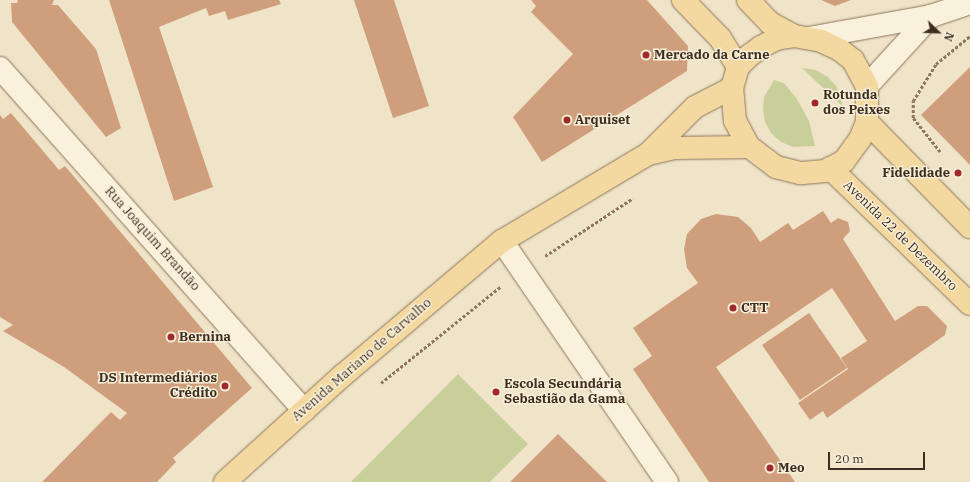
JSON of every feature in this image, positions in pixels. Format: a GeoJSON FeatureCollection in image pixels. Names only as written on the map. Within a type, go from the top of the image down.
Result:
{"type":"FeatureCollection","features":[{"type":"Feature","properties":{"kind":"main road"},"geometry":{"type":"LineString","coordinates":[[683,0],[720,38],[738,67]]}},
{"type":"Feature","properties":{"kind":"main road"},"geometry":{"type":"LineString","coordinates":[[748,0],[770,23],[802,37],[840,50],[853,60],[867,86],[866,122],[860,139],[844,161],[825,171],[800,173],[776,167],[749,147],[735,121],[732,88],[738,67],[750,54],[776,39],[802,37]]}},
{"type":"Feature","properties":{"kind":"main road","name":"Avenida Mariano de Carvalho"},"geometry":{"type":"LineString","coordinates":[[225,482],[304,410],[502,241],[648,154],[695,107],[732,88]]}},
{"type":"Feature","properties":{"kind":"main road"},"geometry":{"type":"LineString","coordinates":[[866,122],[970,227]]}},
{"type":"Feature","properties":{"kind":"main road","name":"Avenida Mariano de Carvalho"},"geometry":{"type":"LineString","coordinates":[[648,154],[674,148],[749,147]]}},
{"type":"Feature","properties":{"kind":"main road","name":"Avenida 22 de Dezembro"},"geometry":{"type":"LineString","coordinates":[[830,168],[970,304]]}},
{"type":"Feature","properties":{"kind":"street"},"geometry":{"type":"LineString","coordinates":[[802,37],[931,16],[970,3]]}},
{"type":"Feature","properties":{"kind":"street"},"geometry":{"type":"LineString","coordinates":[[867,86],[931,16]]}},
{"type":"Feature","properties":{"kind":"street","name":"Rua Joaquim Brandão"},"geometry":{"type":"LineString","coordinates":[[0,68],[304,410]]}},
{"type":"Feature","properties":{"kind":"street"},"geometry":{"type":"LineString","coordinates":[[502,241],[521,271],[667,482]]}},
{"type":"Feature","properties":{"kind":"path"},"geometry":{"type":"LineString","coordinates":[[940,152],[913,118],[913,101],[936,64],[970,36]]}},
{"type":"Feature","properties":{"kind":"path"},"geometry":{"type":"LineString","coordinates":[[374,388],[521,271],[638,195]]}},
{"type":"Feature","properties":{"kind":"green space"},"geometry":{"type":"Polygon","coordinates":[[[802,68],[816,70],[828,77],[837,87],[843,107],[802,68]]]}},
{"type":"Feature","properties":{"kind":"green space"},"geometry":{"type":"Polygon","coordinates":[[[774,80],[784,83],[797,99],[809,121],[815,146],[793,147],[781,142],[771,133],[765,122],[763,110],[764,97],[774,80]]]}},
{"type":"Feature","properties":{"kind":"green space"},"geometry":{"type":"Polygon","coordinates":[[[458,374],[528,444],[490,482],[351,482],[458,374]]]}},
{"type":"Feature","properties":{"kind":"building"},"geometry":{"type":"Polygon","coordinates":[[[18,0],[54,0],[52,5],[58,5],[96,49],[121,128],[106,137],[12,22],[11,3],[17,3],[18,0]]]}},
{"type":"Feature","properties":{"kind":"building"},"geometry":{"type":"Polygon","coordinates":[[[109,0],[279,0],[281,4],[228,20],[225,11],[209,16],[206,8],[159,27],[213,187],[174,201],[109,0]]]}},
{"type":"Feature","properties":{"kind":"building"},"geometry":{"type":"Polygon","coordinates":[[[354,0],[394,0],[429,106],[393,118],[354,0]]]}},
{"type":"Feature","properties":{"kind":"building"},"geometry":{"type":"Polygon","coordinates":[[[531,0],[647,0],[688,46],[687,71],[542,162],[513,117],[573,54],[531,12],[536,6],[531,0]]]}},
{"type":"Feature","properties":{"kind":"building"},"geometry":{"type":"Polygon","coordinates":[[[821,0],[851,0],[835,6],[821,0]]]}},
{"type":"Feature","properties":{"kind":"building"},"geometry":{"type":"Polygon","coordinates":[[[970,67],[970,165],[921,115],[970,67]]]}},
{"type":"Feature","properties":{"kind":"building"},"geometry":{"type":"Polygon","coordinates":[[[11,113],[59,170],[65,166],[252,388],[173,458],[176,462],[157,482],[42,482],[111,412],[120,420],[127,413],[64,367],[3,331],[13,325],[0,317],[0,115],[3,119],[11,113]]]}},
{"type":"Feature","properties":{"kind":"building"},"geometry":{"type":"Polygon","coordinates":[[[823,211],[831,223],[838,218],[848,222],[850,231],[843,239],[895,321],[918,306],[927,306],[947,326],[945,335],[827,418],[823,411],[810,420],[798,403],[848,369],[841,358],[867,341],[832,288],[716,367],[795,482],[709,482],[633,369],[652,356],[633,328],[698,283],[687,268],[684,249],[687,234],[701,219],[716,214],[738,217],[751,228],[760,242],[788,223],[793,230],[823,211]]]}},
{"type":"Feature","properties":{"kind":"building"},"geometry":{"type":"Polygon","coordinates":[[[809,313],[847,368],[800,400],[762,345],[809,313]]]}},
{"type":"Feature","properties":{"kind":"building"},"geometry":{"type":"Polygon","coordinates":[[[558,434],[607,482],[510,482],[558,434]]]}},
{"type":"Feature","properties":{"kind":"place","name":"Mercado da Carne"},"geometry":{"type":"Point","coordinates":[646,55]}},
{"type":"Feature","properties":{"kind":"place","name":"Rotunda dos Peixes"},"geometry":{"type":"Point","coordinates":[815,103]}},
{"type":"Feature","properties":{"kind":"place","name":"Arquiset"},"geometry":{"type":"Point","coordinates":[567,120]}},
{"type":"Feature","properties":{"kind":"place","name":"Fidelidade"},"geometry":{"type":"Point","coordinates":[958,173]}},
{"type":"Feature","properties":{"kind":"place","name":"CTT"},"geometry":{"type":"Point","coordinates":[733,308]}},
{"type":"Feature","properties":{"kind":"place","name":"Bernina"},"geometry":{"type":"Point","coordinates":[171,337]}},
{"type":"Feature","properties":{"kind":"place","name":"DS Intermediários Crédito"},"geometry":{"type":"Point","coordinates":[225,386]}},
{"type":"Feature","properties":{"kind":"place","name":"Escola Secundária Sebastião da Gama"},"geometry":{"type":"Point","coordinates":[496,392]}},
{"type":"Feature","properties":{"kind":"place","name":"Meo"},"geometry":{"type":"Point","coordinates":[770,468]}}]}
